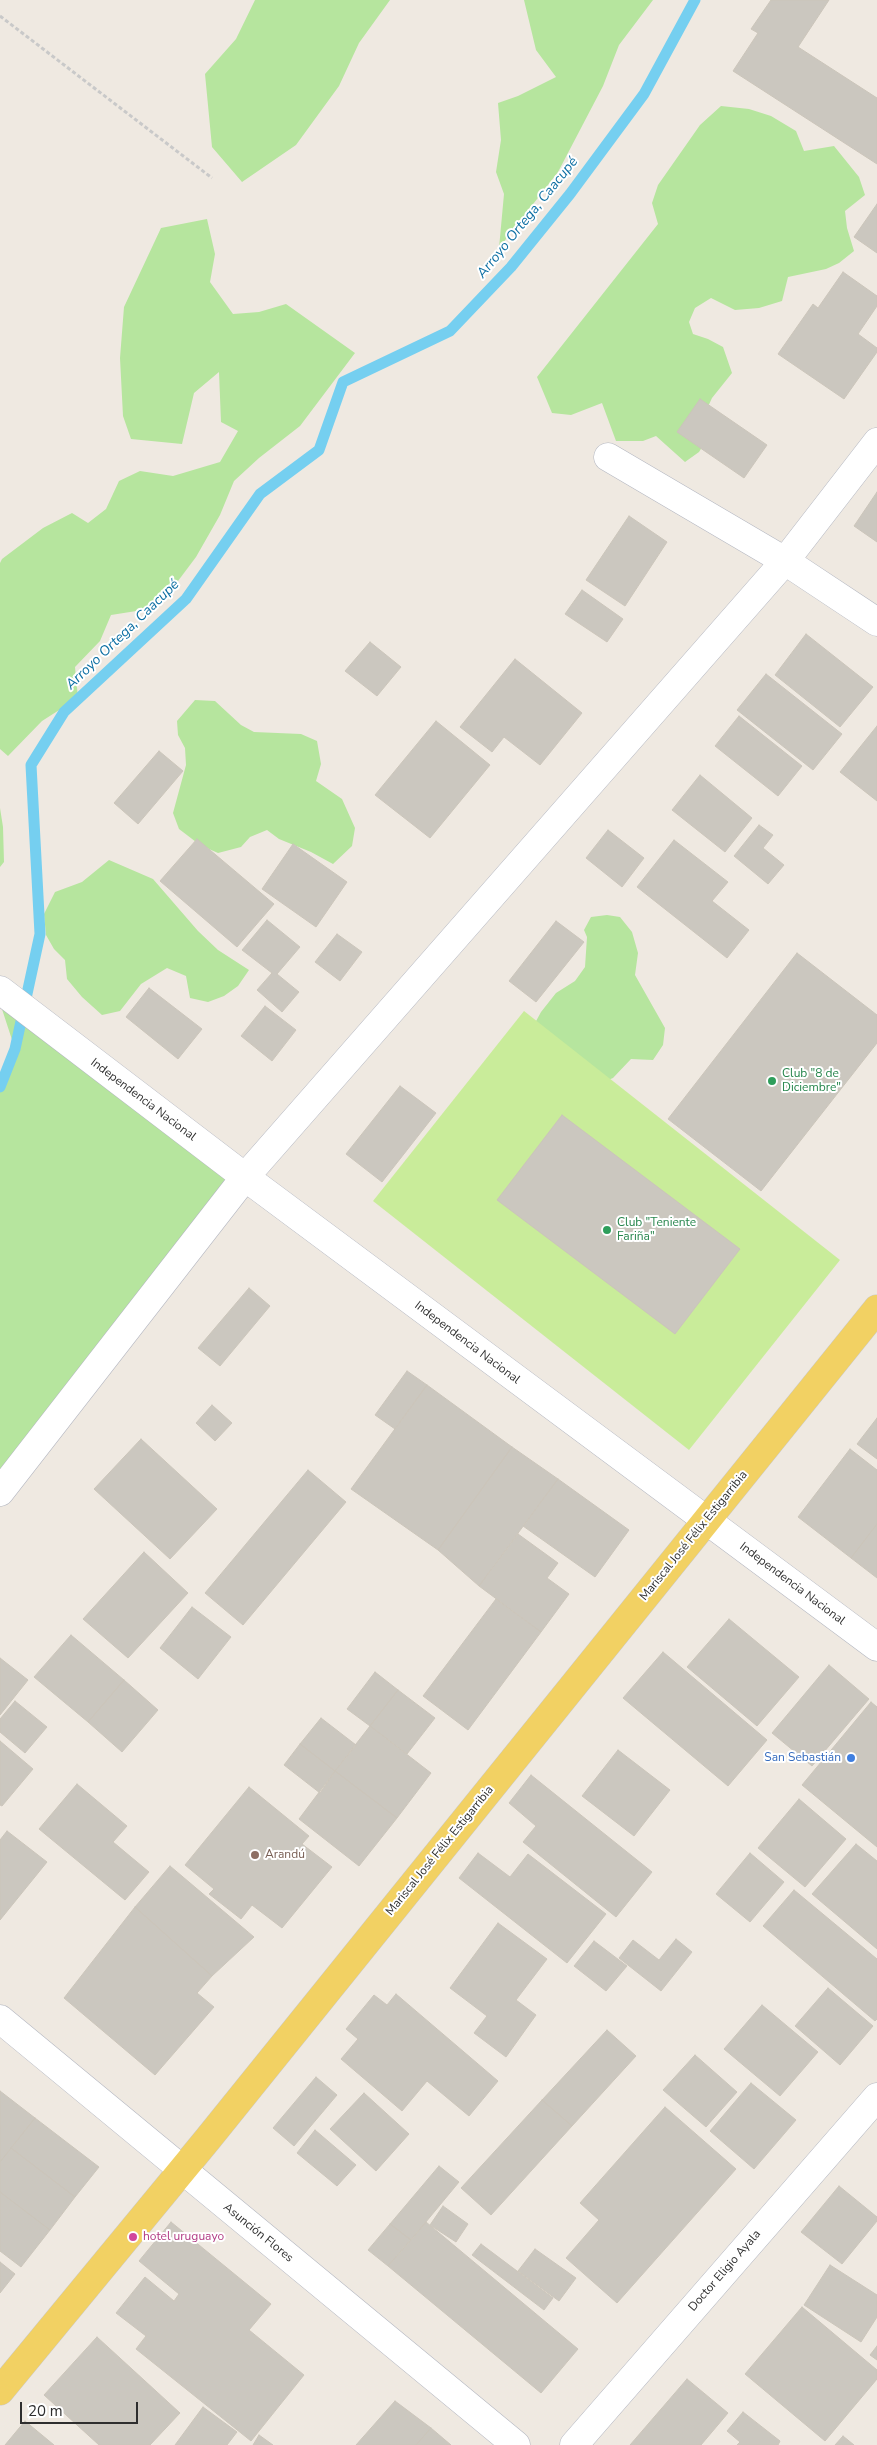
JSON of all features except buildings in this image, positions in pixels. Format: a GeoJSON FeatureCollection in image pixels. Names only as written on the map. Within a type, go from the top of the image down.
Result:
{"type":"FeatureCollection","features":[{"type":"Feature","properties":{"kind":"main road","name":"Mariscal José Félix Estigarribia"},"geometry":{"type":"LineString","coordinates":[[0,2392],[182,2171],[877,1309]]}},
{"type":"Feature","properties":{"kind":"street"},"geometry":{"type":"LineString","coordinates":[[0,1492],[245,1177],[785,561],[877,442]]}},
{"type":"Feature","properties":{"kind":"street"},"geometry":{"type":"LineString","coordinates":[[608,457],[785,561],[877,622]]}},
{"type":"Feature","properties":{"kind":"street","name":"Independencia Nacional"},"geometry":{"type":"LineString","coordinates":[[0,990],[245,1177],[877,1647]]}},
{"type":"Feature","properties":{"kind":"street","name":"Asunción Flores"},"geometry":{"type":"LineString","coordinates":[[0,2019],[516,2445]]}},
{"type":"Feature","properties":{"kind":"street","name":"Doctor Eligio Ayala"},"geometry":{"type":"LineString","coordinates":[[574,2445],[877,2097]]}},
{"type":"Feature","properties":{"kind":"path"},"geometry":{"type":"LineString","coordinates":[[0,16],[212,178]]}},
{"type":"Feature","properties":{"kind":"green space"},"geometry":{"type":"Polygon","coordinates":[[[255,0],[390,0],[359,43],[339,86],[296,145],[242,182],[212,147],[205,74],[236,39],[255,0]]]}},
{"type":"Feature","properties":{"kind":"green space"},"geometry":{"type":"Polygon","coordinates":[[[524,0],[653,0],[619,45],[603,86],[558,172],[499,248],[504,194],[496,172],[501,140],[498,103],[518,96],[556,77],[536,50],[524,0]]]}},
{"type":"Feature","properties":{"kind":"green space"},"geometry":{"type":"Polygon","coordinates":[[[721,106],[749,109],[771,116],[796,131],[804,151],[834,146],[859,177],[865,195],[845,211],[847,228],[854,251],[839,263],[826,269],[788,277],[782,301],[759,308],[735,310],[711,298],[695,308],[689,322],[693,334],[723,347],[732,373],[712,398],[706,411],[709,436],[699,452],[685,462],[656,436],[643,441],[616,441],[602,403],[571,415],[552,413],[537,377],[658,224],[652,203],[658,185],[700,125],[721,106]]]}},
{"type":"Feature","properties":{"kind":"green space"},"geometry":{"type":"Polygon","coordinates":[[[207,219],[215,254],[210,282],[233,314],[259,312],[286,304],[355,353],[300,426],[259,458],[234,481],[220,515],[196,557],[172,589],[149,609],[111,615],[100,641],[75,667],[78,698],[42,721],[8,756],[0,749],[0,563],[2,559],[43,528],[72,513],[88,523],[106,509],[119,481],[140,471],[173,476],[220,462],[238,431],[221,422],[219,372],[194,393],[182,444],[131,439],[123,416],[120,358],[124,307],[161,228],[207,219]]]}},
{"type":"Feature","properties":{"kind":"green space"},"geometry":{"type":"Polygon","coordinates":[[[195,700],[215,701],[241,725],[254,732],[301,734],[317,741],[321,764],[316,781],[342,799],[355,828],[352,846],[333,864],[311,852],[279,839],[267,830],[250,837],[241,847],[218,853],[200,845],[179,829],[173,813],[186,765],[185,748],[178,735],[177,721],[195,700]]]}},
{"type":"Feature","properties":{"kind":"green space"},"geometry":{"type":"Polygon","coordinates":[[[0,808],[3,827],[4,862],[0,867],[0,808]]]}},
{"type":"Feature","properties":{"kind":"green space"},"geometry":{"type":"Polygon","coordinates":[[[109,860],[153,879],[198,931],[218,950],[249,970],[238,986],[224,996],[208,1002],[190,998],[186,976],[167,968],[141,984],[120,1011],[102,1015],[82,997],[67,979],[65,960],[54,949],[46,935],[44,914],[55,892],[82,882],[109,860]]]}},
{"type":"Feature","properties":{"kind":"green space"},"geometry":{"type":"Polygon","coordinates":[[[607,915],[620,917],[632,932],[638,953],[635,975],[665,1028],[663,1045],[653,1060],[631,1059],[613,1078],[586,1089],[529,1034],[541,1012],[556,993],[575,981],[585,967],[587,937],[584,930],[591,917],[607,915]]]}},
{"type":"Feature","properties":{"kind":"green space"},"geometry":{"type":"Polygon","coordinates":[[[0,1003],[245,1177],[0,1492],[0,1087],[15,1049],[0,1003]]]}},
{"type":"Feature","properties":{"kind":"green space","name":"Club \"Teniente Fariña\""},"geometry":{"type":"Polygon","coordinates":[[[524,1011],[840,1260],[689,1450],[373,1201],[524,1011]]]}},
{"type":"Feature","properties":{"kind":"waterway","name":"Arroyo Ortega, Caacupé"},"geometry":{"type":"LineString","coordinates":[[0,1087],[15,1049],[40,934],[31,765],[64,712],[186,599],[260,494],[319,450],[343,382],[450,331],[511,267],[570,194],[644,94],[695,0]]}},
{"type":"Feature","properties":{"kind":"place","name":"Club \"8 de Diciembre\""},"geometry":{"type":"Point","coordinates":[772,1081]}},
{"type":"Feature","properties":{"kind":"place","name":"Club \"Teniente Fariña\""},"geometry":{"type":"Point","coordinates":[607,1230]}},
{"type":"Feature","properties":{"kind":"place","name":"San Sebastián"},"geometry":{"type":"Point","coordinates":[851,1758]}},
{"type":"Feature","properties":{"kind":"place","name":"Arandú"},"geometry":{"type":"Point","coordinates":[255,1855]}},
{"type":"Feature","properties":{"kind":"place","name":"hotel uruguayo"},"geometry":{"type":"Point","coordinates":[133,2237]}}]}
